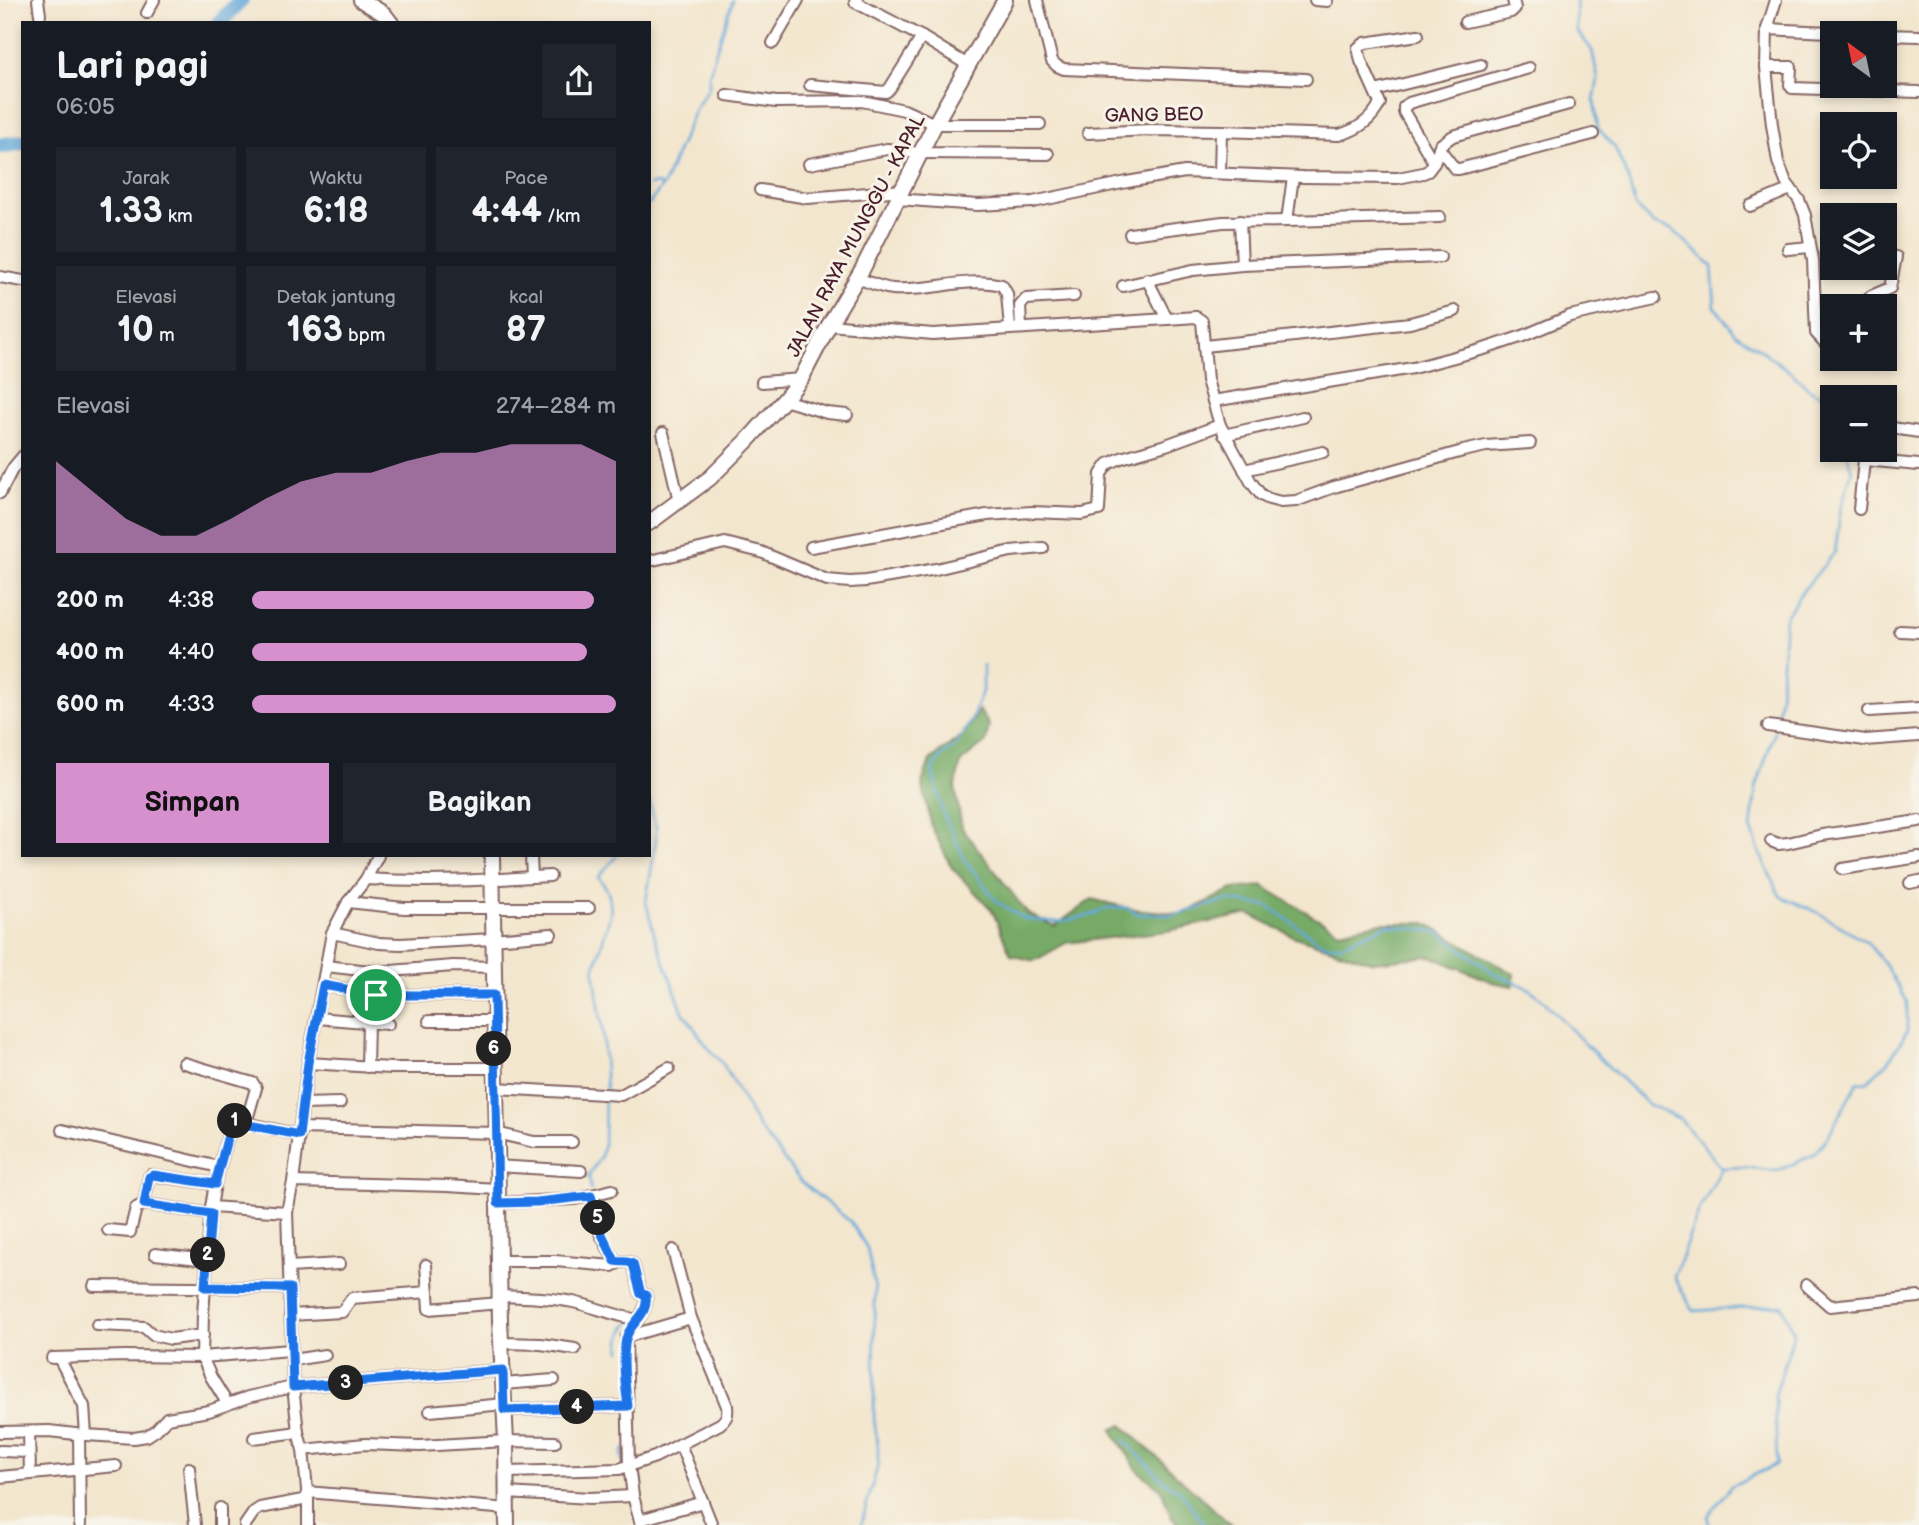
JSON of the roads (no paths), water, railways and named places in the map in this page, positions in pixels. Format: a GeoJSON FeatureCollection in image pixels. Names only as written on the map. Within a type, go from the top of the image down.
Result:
{"type":"FeatureCollection","features":[{"type":"Feature","properties":{"kind":"street"},"geometry":{"type":"LineString","coordinates":[[38,0],[40,15]]}},
{"type":"Feature","properties":{"kind":"street"},"geometry":{"type":"LineString","coordinates":[[147,13],[154,0]]}},
{"type":"Feature","properties":{"kind":"street"},"geometry":{"type":"LineString","coordinates":[[361,0],[384,14],[389,21]]}},
{"type":"Feature","properties":{"kind":"street"},"geometry":{"type":"LineString","coordinates":[[773,43],[797,0]]}},
{"type":"Feature","properties":{"kind":"street","name":"JALAN RAYA MUNGGU - KAPAL"},"geometry":{"type":"LineString","coordinates":[[651,521],[710,478],[801,379],[857,278],[919,153],[1005,0]]}},
{"type":"Feature","properties":{"kind":"street"},"geometry":{"type":"LineString","coordinates":[[1037,0],[1052,61],[1064,69],[1306,79]]}},
{"type":"Feature","properties":{"kind":"street"},"geometry":{"type":"LineString","coordinates":[[1315,0],[1327,1]]}},
{"type":"Feature","properties":{"kind":"street"},"geometry":{"type":"LineString","coordinates":[[1465,22],[1511,12],[1515,8],[1514,0]]}},
{"type":"Feature","properties":{"kind":"street"},"geometry":{"type":"LineString","coordinates":[[1776,0],[1767,29],[1768,98],[1778,162],[1805,215],[1813,260],[1816,333],[1820,337]]}},
{"type":"Feature","properties":{"kind":"street"},"geometry":{"type":"LineString","coordinates":[[854,1],[968,65]]}},
{"type":"Feature","properties":{"kind":"street"},"geometry":{"type":"LineString","coordinates":[[1767,29],[1820,32]]}},
{"type":"Feature","properties":{"kind":"street"},"geometry":{"type":"LineString","coordinates":[[1419,35],[1361,45],[1358,48],[1375,91],[1481,65]]}},
{"type":"Feature","properties":{"kind":"street"},"geometry":{"type":"LineString","coordinates":[[1897,35],[1919,36]]}},
{"type":"Feature","properties":{"kind":"street"},"geometry":{"type":"LineString","coordinates":[[810,85],[886,92],[922,37]]}},
{"type":"Feature","properties":{"kind":"street"},"geometry":{"type":"LineString","coordinates":[[1766,67],[1791,67],[1792,88],[1919,92]]}},
{"type":"Feature","properties":{"kind":"street"},"geometry":{"type":"LineString","coordinates":[[1434,163],[1404,113],[1404,107],[1409,103],[1529,68]]}},
{"type":"Feature","properties":{"kind":"street","name":"GANG BEO"},"geometry":{"type":"LineString","coordinates":[[1088,133],[1150,130],[1339,135],[1353,131],[1370,119],[1380,103],[1375,91]]}},
{"type":"Feature","properties":{"kind":"street"},"geometry":{"type":"LineString","coordinates":[[727,95],[776,102],[862,101],[904,110],[935,124],[1040,124]]}},
{"type":"Feature","properties":{"kind":"street"},"geometry":{"type":"LineString","coordinates":[[760,190],[808,198],[900,194],[978,205],[1033,202],[1185,172],[1398,178],[1423,173],[1434,163],[1438,148],[1453,136],[1569,103]]}},
{"type":"Feature","properties":{"kind":"street"},"geometry":{"type":"LineString","coordinates":[[1220,173],[1221,131]]}},
{"type":"Feature","properties":{"kind":"street"},"geometry":{"type":"LineString","coordinates":[[1438,148],[1455,169],[1460,170],[1593,134]]}},
{"type":"Feature","properties":{"kind":"street"},"geometry":{"type":"LineString","coordinates":[[809,164],[887,149],[919,153],[1048,154]]}},
{"type":"Feature","properties":{"kind":"street"},"geometry":{"type":"LineString","coordinates":[[1287,221],[1293,177]]}},
{"type":"Feature","properties":{"kind":"street"},"geometry":{"type":"LineString","coordinates":[[1750,206],[1791,189]]}},
{"type":"Feature","properties":{"kind":"street"},"geometry":{"type":"LineString","coordinates":[[1130,234],[1240,221],[1440,217]]}},
{"type":"Feature","properties":{"kind":"street"},"geometry":{"type":"LineString","coordinates":[[1240,221],[1242,265]]}},
{"type":"Feature","properties":{"kind":"street"},"geometry":{"type":"LineString","coordinates":[[1788,249],[1810,247]]}},
{"type":"Feature","properties":{"kind":"street"},"geometry":{"type":"LineString","coordinates":[[1122,286],[1193,270],[1242,265],[1440,257]]}},
{"type":"Feature","properties":{"kind":"street"},"geometry":{"type":"LineString","coordinates":[[0,276],[21,281]]}},
{"type":"Feature","properties":{"kind":"street"},"geometry":{"type":"LineString","coordinates":[[857,278],[896,289],[970,282],[1002,285],[1016,328]]}},
{"type":"Feature","properties":{"kind":"street"},"geometry":{"type":"LineString","coordinates":[[1147,279],[1167,319]]}},
{"type":"Feature","properties":{"kind":"street"},"geometry":{"type":"LineString","coordinates":[[1876,294],[1890,288],[1892,280]]}},
{"type":"Feature","properties":{"kind":"street"},"geometry":{"type":"LineString","coordinates":[[1016,328],[1020,306],[1026,299],[1074,296]]}},
{"type":"Feature","properties":{"kind":"street"},"geometry":{"type":"LineString","coordinates":[[1213,401],[1412,368],[1484,349],[1570,316],[1656,297]]}},
{"type":"Feature","properties":{"kind":"street"},"geometry":{"type":"LineString","coordinates":[[1205,346],[1409,323],[1455,311]]}},
{"type":"Feature","properties":{"kind":"street"},"geometry":{"type":"LineString","coordinates":[[829,325],[933,334],[1199,318],[1203,324],[1207,380],[1222,430],[1261,495],[1281,502],[1296,500],[1463,451],[1500,444],[1530,443]]}},
{"type":"Feature","properties":{"kind":"street"},"geometry":{"type":"LineString","coordinates":[[762,382],[801,379]]}},
{"type":"Feature","properties":{"kind":"street"},"geometry":{"type":"LineString","coordinates":[[784,400],[827,413],[847,415]]}},
{"type":"Feature","properties":{"kind":"street"},"geometry":{"type":"LineString","coordinates":[[811,547],[987,515],[1032,512],[1082,514],[1099,510],[1101,474],[1108,464],[1121,458],[1222,430],[1303,417]]}},
{"type":"Feature","properties":{"kind":"street"},"geometry":{"type":"LineString","coordinates":[[1897,429],[1919,432]]}},
{"type":"Feature","properties":{"kind":"street"},"geometry":{"type":"LineString","coordinates":[[663,433],[678,501]]}},
{"type":"Feature","properties":{"kind":"street"},"geometry":{"type":"LineString","coordinates":[[1244,470],[1324,452]]}},
{"type":"Feature","properties":{"kind":"street"},"geometry":{"type":"LineString","coordinates":[[0,493],[21,458]]}},
{"type":"Feature","properties":{"kind":"street"},"geometry":{"type":"LineString","coordinates":[[1859,509],[1864,460],[1919,465]]}},
{"type":"Feature","properties":{"kind":"street"},"geometry":{"type":"LineString","coordinates":[[651,561],[724,543],[761,552],[827,580],[850,582],[936,569],[1010,551],[1043,548]]}},
{"type":"Feature","properties":{"kind":"street"},"geometry":{"type":"LineString","coordinates":[[1900,631],[1919,632]]}},
{"type":"Feature","properties":{"kind":"street"},"geometry":{"type":"LineString","coordinates":[[1869,711],[1919,708]]}},
{"type":"Feature","properties":{"kind":"street"},"geometry":{"type":"LineString","coordinates":[[1768,726],[1865,740],[1919,736]]}},
{"type":"Feature","properties":{"kind":"street"},"geometry":{"type":"LineString","coordinates":[[1771,841],[1778,844],[1788,843],[1822,835],[1919,821]]}},
{"type":"Feature","properties":{"kind":"street"},"geometry":{"type":"LineString","coordinates":[[308,1525],[308,1495],[293,1387],[288,1212],[308,1063],[332,933],[348,902],[366,879],[377,857]]}},
{"type":"Feature","properties":{"kind":"street"},"geometry":{"type":"LineString","coordinates":[[492,857],[496,1133],[508,1525]]}},
{"type":"Feature","properties":{"kind":"street"},"geometry":{"type":"LineString","coordinates":[[531,857],[532,877]]}},
{"type":"Feature","properties":{"kind":"street"},"geometry":{"type":"LineString","coordinates":[[1842,869],[1919,857]]}},
{"type":"Feature","properties":{"kind":"street"},"geometry":{"type":"LineString","coordinates":[[366,879],[414,882],[492,881],[550,876]]}},
{"type":"Feature","properties":{"kind":"street"},"geometry":{"type":"LineString","coordinates":[[348,902],[404,908],[589,908]]}},
{"type":"Feature","properties":{"kind":"street"},"geometry":{"type":"LineString","coordinates":[[332,933],[388,944],[551,934]]}},
{"type":"Feature","properties":{"kind":"street"},"geometry":{"type":"LineString","coordinates":[[326,967],[378,972],[453,966],[494,967]]}},
{"type":"Feature","properties":{"kind":"street"},"geometry":{"type":"LineString","coordinates":[[323,985],[376,995],[494,995]]}},
{"type":"Feature","properties":{"kind":"street"},"geometry":{"type":"LineString","coordinates":[[317,1018],[388,1024]]}},
{"type":"Feature","properties":{"kind":"street"},"geometry":{"type":"LineString","coordinates":[[429,1021],[494,1021]]}},
{"type":"Feature","properties":{"kind":"street"},"geometry":{"type":"LineString","coordinates":[[368,1022],[368,1067]]}},
{"type":"Feature","properties":{"kind":"street"},"geometry":{"type":"LineString","coordinates":[[184,1063],[255,1084],[246,1123]]}},
{"type":"Feature","properties":{"kind":"street"},"geometry":{"type":"LineString","coordinates":[[308,1063],[391,1069],[495,1068]]}},
{"type":"Feature","properties":{"kind":"street"},"geometry":{"type":"LineString","coordinates":[[495,1088],[621,1095],[669,1068]]}},
{"type":"Feature","properties":{"kind":"street"},"geometry":{"type":"LineString","coordinates":[[303,1104],[340,1103]]}},
{"type":"Feature","properties":{"kind":"street"},"geometry":{"type":"LineString","coordinates":[[228,1403],[202,1357],[211,1211],[215,1184],[231,1124],[236,1121],[300,1131],[496,1133],[534,1142],[572,1142]]}},
{"type":"Feature","properties":{"kind":"street"},"geometry":{"type":"LineString","coordinates":[[62,1130],[219,1167]]}},
{"type":"Feature","properties":{"kind":"street"},"geometry":{"type":"LineString","coordinates":[[497,1166],[581,1171]]}},
{"type":"Feature","properties":{"kind":"street"},"geometry":{"type":"LineString","coordinates":[[144,1204],[149,1177],[153,1175],[215,1184]]}},
{"type":"Feature","properties":{"kind":"street"},"geometry":{"type":"LineString","coordinates":[[293,1182],[498,1196],[537,1202],[591,1196],[612,1190]]}},
{"type":"Feature","properties":{"kind":"street"},"geometry":{"type":"LineString","coordinates":[[591,1196],[601,1235],[615,1261],[620,1262]]}},
{"type":"Feature","properties":{"kind":"street"},"geometry":{"type":"LineString","coordinates":[[108,1230],[127,1233],[131,1231],[136,1208],[144,1204],[211,1211],[288,1212]]}},
{"type":"Feature","properties":{"kind":"street"},"geometry":{"type":"LineString","coordinates":[[507,1472],[619,1469],[655,1457],[720,1424],[728,1415],[727,1406],[691,1318],[673,1250]]}},
{"type":"Feature","properties":{"kind":"street"},"geometry":{"type":"LineString","coordinates":[[155,1254],[207,1260]]}},
{"type":"Feature","properties":{"kind":"street"},"geometry":{"type":"LineString","coordinates":[[500,1261],[555,1261],[612,1266],[625,1261],[633,1264],[641,1294],[646,1295],[645,1310],[626,1337],[629,1465],[640,1522],[703,1502]]}},
{"type":"Feature","properties":{"kind":"street"},"geometry":{"type":"LineString","coordinates":[[289,1267],[339,1264]]}},
{"type":"Feature","properties":{"kind":"street"},"geometry":{"type":"LineString","coordinates":[[426,1265],[429,1309],[500,1300],[543,1298],[575,1302],[638,1321]]}},
{"type":"Feature","properties":{"kind":"street"},"geometry":{"type":"LineString","coordinates":[[1806,1285],[1829,1307],[1919,1297]]}},
{"type":"Feature","properties":{"kind":"street"},"geometry":{"type":"LineString","coordinates":[[94,1286],[290,1288]]}},
{"type":"Feature","properties":{"kind":"street"},"geometry":{"type":"LineString","coordinates":[[290,1315],[342,1312],[352,1298],[428,1292]]}},
{"type":"Feature","properties":{"kind":"street"},"geometry":{"type":"LineString","coordinates":[[626,1337],[691,1318]]}},
{"type":"Feature","properties":{"kind":"street"},"geometry":{"type":"LineString","coordinates":[[97,1325],[144,1327],[153,1335],[171,1339],[203,1335]]}},
{"type":"Feature","properties":{"kind":"street"},"geometry":{"type":"LineString","coordinates":[[502,1343],[541,1343],[575,1349]]}},
{"type":"Feature","properties":{"kind":"street"},"geometry":{"type":"LineString","coordinates":[[80,1525],[79,1469],[84,1406],[56,1358],[325,1355]]}},
{"type":"Feature","properties":{"kind":"street"},"geometry":{"type":"LineString","coordinates":[[0,1432],[49,1431],[134,1438],[147,1436],[167,1418],[209,1411],[248,1397],[293,1387],[503,1377],[554,1380]]}},
{"type":"Feature","properties":{"kind":"street"},"geometry":{"type":"LineString","coordinates":[[430,1411],[504,1407],[628,1406]]}},
{"type":"Feature","properties":{"kind":"street"},"geometry":{"type":"LineString","coordinates":[[29,1432],[30,1474]]}},
{"type":"Feature","properties":{"kind":"street"},"geometry":{"type":"LineString","coordinates":[[254,1438],[299,1432]]}},
{"type":"Feature","properties":{"kind":"street"},"geometry":{"type":"LineString","coordinates":[[303,1450],[365,1444],[555,1442]]}},
{"type":"Feature","properties":{"kind":"street"},"geometry":{"type":"LineString","coordinates":[[680,1444],[712,1525]]}},
{"type":"Feature","properties":{"kind":"street"},"geometry":{"type":"LineString","coordinates":[[0,1451],[29,1452]]}},
{"type":"Feature","properties":{"kind":"street"},"geometry":{"type":"LineString","coordinates":[[0,1477],[116,1465]]}},
{"type":"Feature","properties":{"kind":"street"},"geometry":{"type":"LineString","coordinates":[[189,1468],[195,1525]]}},
{"type":"Feature","properties":{"kind":"street"},"geometry":{"type":"LineString","coordinates":[[507,1493],[590,1498],[633,1496]]}},
{"type":"Feature","properties":{"kind":"street"},"geometry":{"type":"LineString","coordinates":[[245,1525],[260,1508],[308,1495],[508,1509]]}},
{"type":"Feature","properties":{"kind":"street"},"geometry":{"type":"LineString","coordinates":[[220,1508],[220,1525]]}},
{"type":"Feature","properties":{"kind":"waterway"},"geometry":{"type":"LineString","coordinates":[[221,21],[241,0]]}},
{"type":"Feature","properties":{"kind":"waterway"},"geometry":{"type":"LineString","coordinates":[[651,201],[664,184],[695,109],[709,87],[709,76],[733,0]]}},
{"type":"Feature","properties":{"kind":"waterway"},"geometry":{"type":"LineString","coordinates":[[1576,0],[1577,31],[1592,50],[1598,79],[1594,101],[1598,128],[1615,148],[1628,178],[1635,207],[1655,225],[1673,230],[1712,266],[1715,307],[1735,333],[1820,395]]}},
{"type":"Feature","properties":{"kind":"waterway"},"geometry":{"type":"LineString","coordinates":[[0,146],[21,142]]}},
{"type":"Feature","properties":{"kind":"waterway"},"geometry":{"type":"LineString","coordinates":[[651,185],[658,184],[662,187]]}},
{"type":"Feature","properties":{"kind":"waterway"},"geometry":{"type":"LineString","coordinates":[[1776,724],[1785,618],[1801,593],[1835,552],[1841,507],[1852,471],[1849,462]]}},
{"type":"Feature","properties":{"kind":"waterway"},"geometry":{"type":"LineString","coordinates":[[983,665],[983,688],[972,719],[955,747],[941,756],[932,770],[944,816],[965,860],[997,902],[1025,919],[1059,922],[1092,915],[1107,908],[1124,907],[1139,914],[1174,915],[1227,900],[1268,906],[1324,945],[1340,945],[1388,925],[1438,932],[1495,974],[1528,988],[1541,998],[1648,1104],[1680,1119],[1722,1168]]}},
{"type":"Feature","properties":{"kind":"waterway"},"geometry":{"type":"LineString","coordinates":[[1709,1525],[1708,1516],[1731,1486],[1777,1464],[1775,1395],[1794,1333],[1782,1305],[1694,1311],[1674,1277],[1699,1210],[1722,1168],[1745,1167],[1777,1171],[1813,1155],[1827,1138],[1857,1083],[1868,1081],[1889,1061],[1907,1031],[1907,1002],[1886,966],[1867,942],[1817,912],[1780,896],[1761,856],[1751,828],[1756,788],[1775,731]]}},
{"type":"Feature","properties":{"kind":"waterway"},"geometry":{"type":"LineString","coordinates":[[651,808],[656,840],[646,902],[655,937],[683,1012],[723,1064],[759,1128],[801,1182],[851,1222],[867,1248],[875,1288],[874,1419],[878,1465],[861,1525]]}},
{"type":"Feature","properties":{"kind":"waterway"},"geometry":{"type":"LineString","coordinates":[[606,1091],[603,1033],[594,971],[611,912],[609,895],[598,877],[616,857]]}},
{"type":"Feature","properties":{"kind":"waterway"},"geometry":{"type":"LineString","coordinates":[[591,1190],[589,1175],[601,1156],[604,1143],[605,1096]]}},
{"type":"Feature","properties":{"kind":"waterway"},"geometry":{"type":"LineString","coordinates":[[621,1351],[622,1336],[630,1322]]}},
{"type":"Feature","properties":{"kind":"waterway"},"geometry":{"type":"LineString","coordinates":[[1124,1440],[1165,1482],[1180,1491],[1205,1525]]}},
{"type":"Feature","properties":{"kind":"waterway"},"geometry":{"type":"LineString","coordinates":[[624,1449],[624,1463]]}}]}
